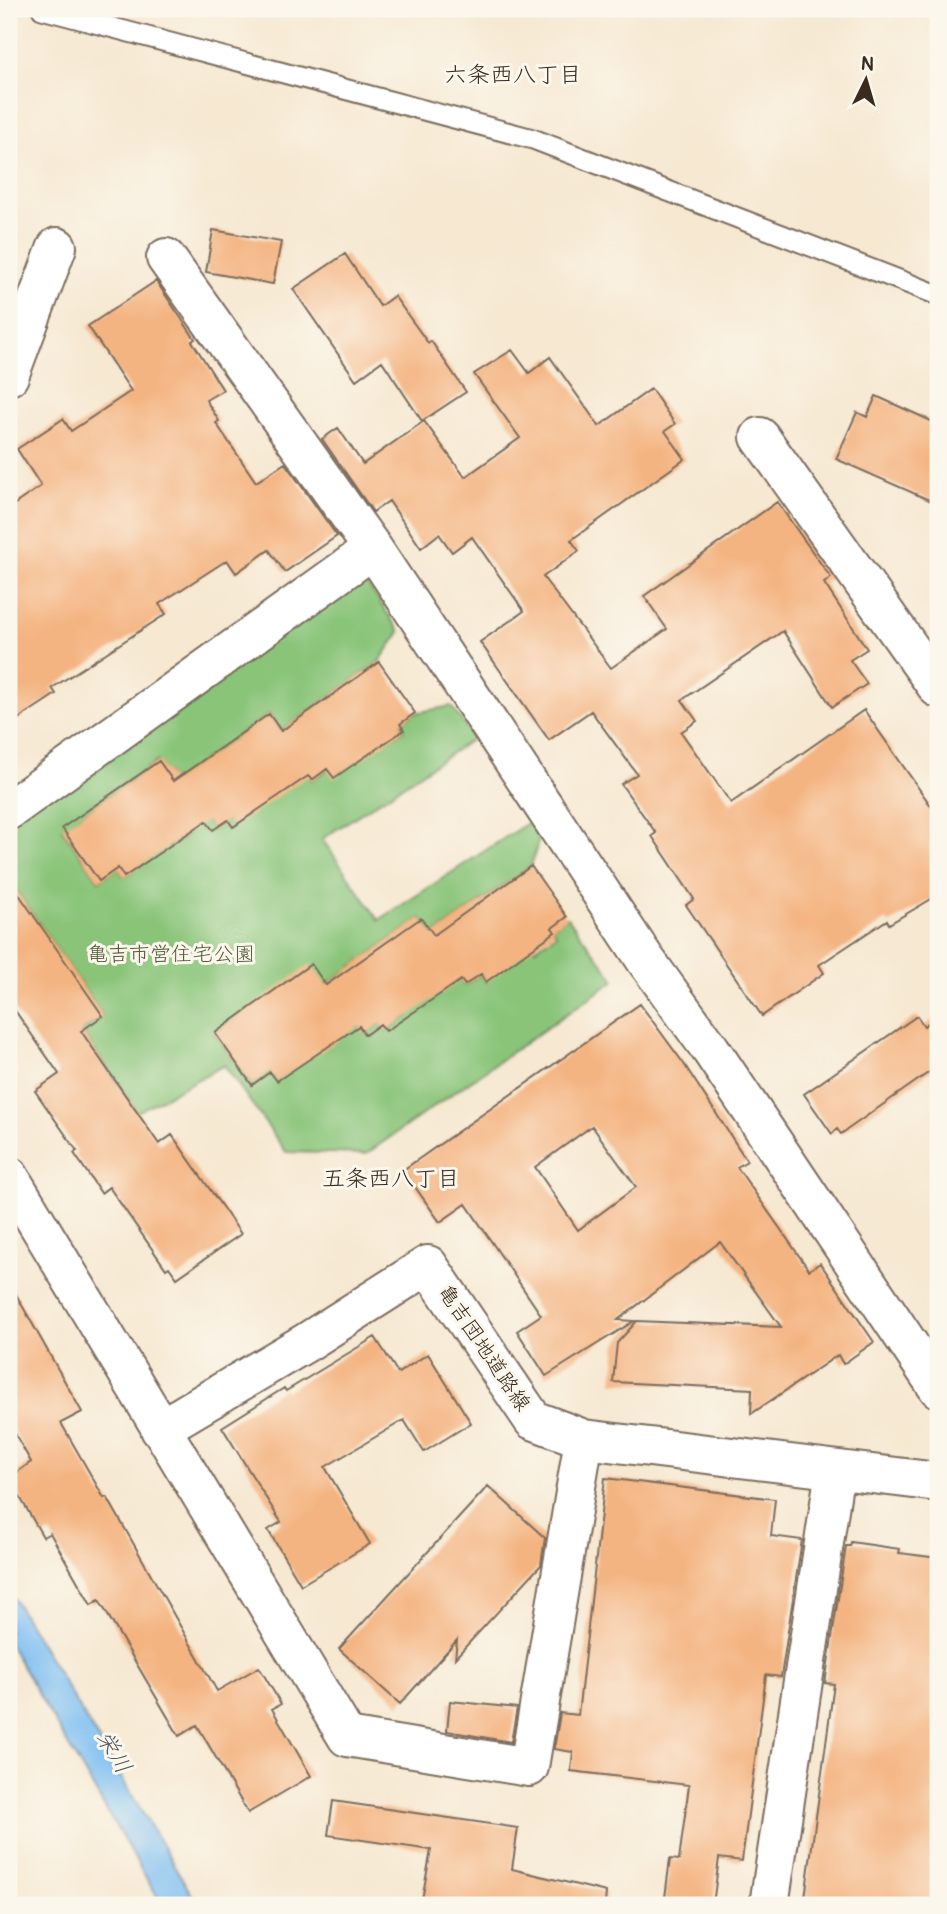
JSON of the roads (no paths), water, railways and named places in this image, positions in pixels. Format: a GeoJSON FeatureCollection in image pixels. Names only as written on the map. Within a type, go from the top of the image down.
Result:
{"type":"FeatureCollection","features":[{"type":"Feature","properties":{"kind":"street"},"geometry":{"type":"LineString","coordinates":[[9,376],[57,247]]}},
{"type":"Feature","properties":{"kind":"street"},"geometry":{"type":"LineString","coordinates":[[166,258],[373,549],[645,959],[711,1051],[938,1388]]}},
{"type":"Feature","properties":{"kind":"street"},"geometry":{"type":"LineString","coordinates":[[760,437],[938,688]]}},
{"type":"Feature","properties":{"kind":"street"},"geometry":{"type":"LineString","coordinates":[[9,810],[373,549]]}},
{"type":"Feature","properties":{"kind":"street"},"geometry":{"type":"LineString","coordinates":[[9,1176],[347,1737],[529,1767],[584,1439]]}},
{"type":"Feature","properties":{"kind":"street","name":"亀吉団地道路線"},"geometry":{"type":"LineString","coordinates":[[160,1429],[307,1342],[428,1265],[533,1420],[584,1439],[938,1482]]}},
{"type":"Feature","properties":{"kind":"street"},"geometry":{"type":"LineString","coordinates":[[769,1905],[835,1470]]}},
{"type":"Feature","properties":{"kind":"lane"},"geometry":{"type":"LineString","coordinates":[[42,9],[533,139],[938,295]]}},
{"type":"Feature","properties":{"kind":"water"},"geometry":{"type":"Polygon","coordinates":[[[9,1591],[198,1905],[162,1905],[9,1644],[9,1591]]]}},
{"type":"Feature","properties":{"kind":"district","name":"六条西八丁目"},"geometry":{"type":"Point","coordinates":[513,74]}},
{"type":"Feature","properties":{"kind":"district","name":"五条西八丁目"},"geometry":{"type":"Point","coordinates":[391,1178]}},
{"type":"Feature","properties":{"kind":"park label","name":"亀吉市営住宅公園"},"geometry":{"type":"Point","coordinates":[171,954]}},
{"type":"Feature","properties":{"kind":"water label","name":"栄川"},"geometry":{"type":"Point","coordinates":[114,1752]}}]}
